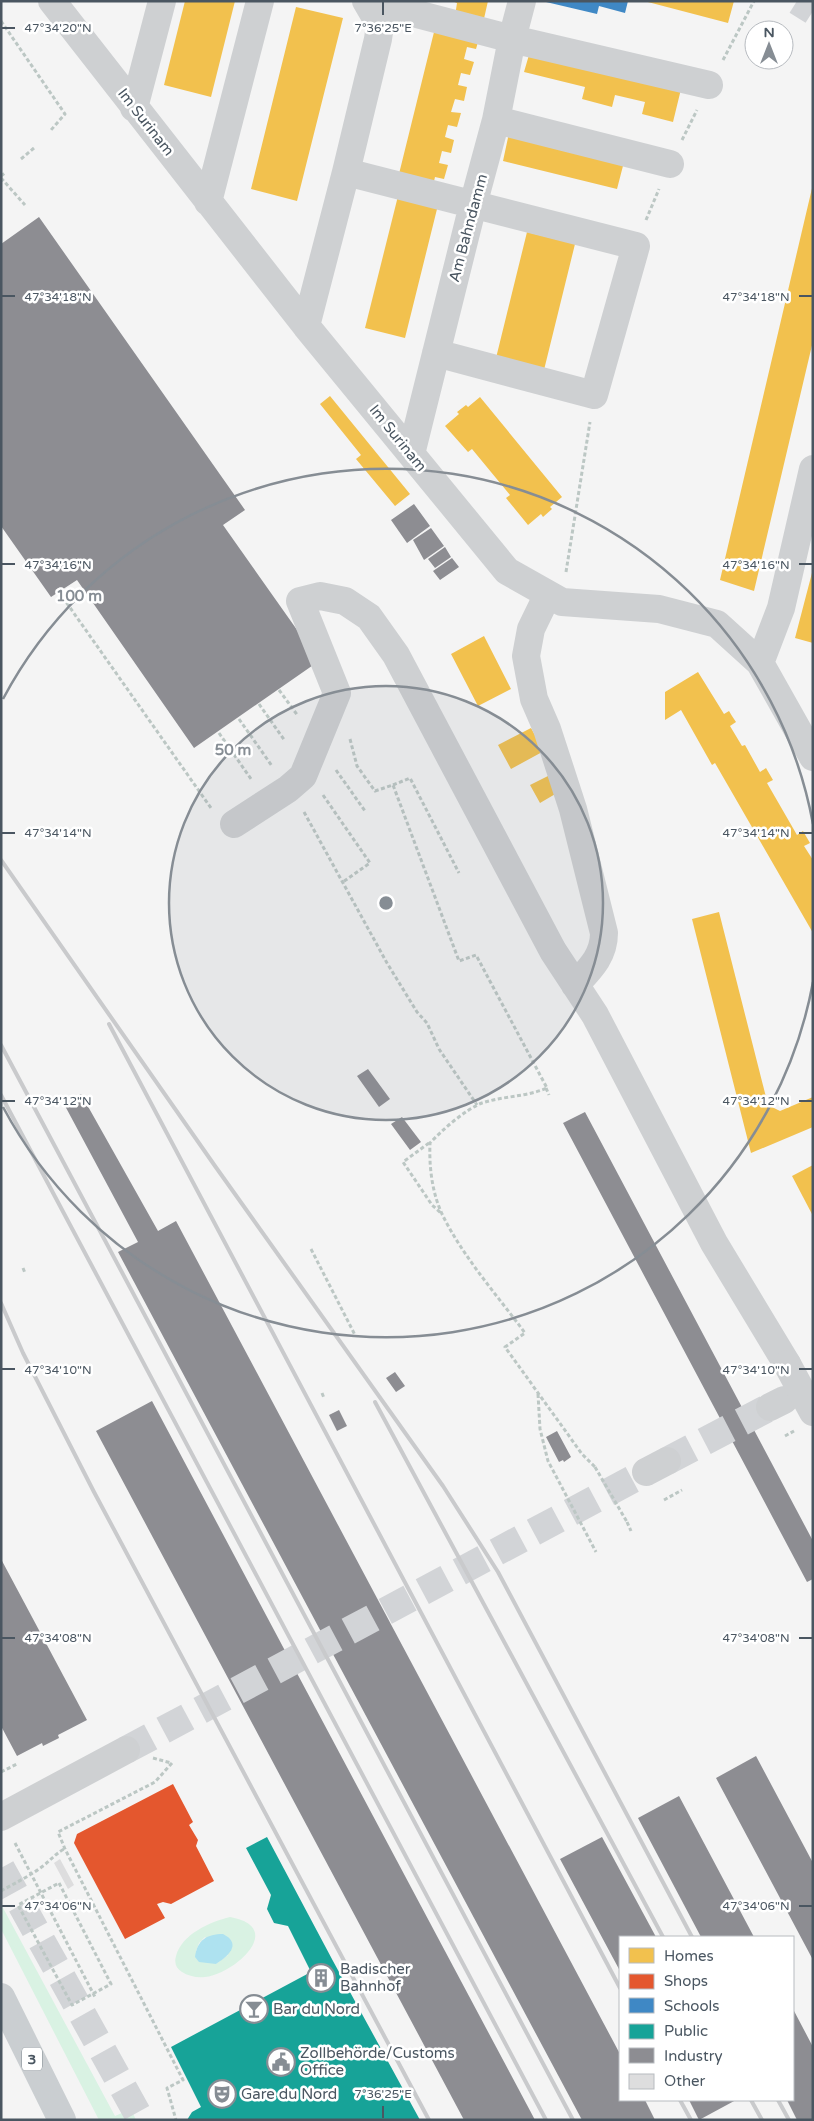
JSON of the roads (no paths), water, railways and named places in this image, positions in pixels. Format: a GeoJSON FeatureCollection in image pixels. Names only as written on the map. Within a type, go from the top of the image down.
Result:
{"type":"FeatureCollection","features":[{"type":"Feature","properties":{"kind":"main road","name":"3"},"geometry":{"type":"LineString","coordinates":[[1,1997],[62,2120]]}},
{"type":"Feature","properties":{"kind":"street","name":"Im Surinam"},"geometry":{"type":"LineString","coordinates":[[52,1],[306,326],[507,571],[555,598],[659,610],[717,624],[760,663],[813,757]]}},
{"type":"Feature","properties":{"kind":"street"},"geometry":{"type":"LineString","coordinates":[[134,108],[162,1]]}},
{"type":"Feature","properties":{"kind":"street"},"geometry":{"type":"LineString","coordinates":[[208,202],[260,1]]}},
{"type":"Feature","properties":{"kind":"street"},"geometry":{"type":"LineString","coordinates":[[367,1],[512,39],[709,85]]}},
{"type":"Feature","properties":{"kind":"street"},"geometry":{"type":"LineString","coordinates":[[306,326],[378,39],[380,25],[367,1]]}},
{"type":"Feature","properties":{"kind":"street","name":"Am Bahndamm"},"geometry":{"type":"LineString","coordinates":[[411,454],[496,120],[512,39],[522,1]]}},
{"type":"Feature","properties":{"kind":"street"},"geometry":{"type":"LineString","coordinates":[[496,120],[670,164]]}},
{"type":"Feature","properties":{"kind":"street"},"geometry":{"type":"LineString","coordinates":[[346,172],[636,246],[594,394],[436,352]]}},
{"type":"Feature","properties":{"kind":"street"},"geometry":{"type":"LineString","coordinates":[[760,663],[781,608],[813,469]]}},
{"type":"Feature","properties":{"kind":"street"},"geometry":{"type":"LineString","coordinates":[[224,819],[278,796],[303,776],[337,697],[300,601],[320,596],[345,601],[369,617],[396,655],[553,951],[595,1015],[714,1243],[787,1364],[813,1412]]}},
{"type":"Feature","properties":{"kind":"street"},"geometry":{"type":"LineString","coordinates":[[555,598],[531,629],[526,656],[534,699],[547,729],[573,809],[604,932],[603,948],[597,959],[576,985]]}},
{"type":"Feature","properties":{"kind":"street"},"geometry":{"type":"LineString","coordinates":[[1,1817],[126,1750]]}},
{"type":"Feature","properties":{"kind":"water"},"geometry":{"type":"Polygon","coordinates":[[[223,1934],[232,1942],[231,1950],[225,1958],[216,1964],[199,1962],[195,1957],[201,1942],[212,1935],[223,1934]]]}},
{"type":"Feature","properties":{"kind":"tunnel"},"geometry":{"type":"LineString","coordinates":[[797,1],[813,11]]}},
{"type":"Feature","properties":{"kind":"tunnel"},"geometry":{"type":"LineString","coordinates":[[667,1461],[770,1407]]}},
{"type":"Feature","properties":{"kind":"tunnel"},"geometry":{"type":"LineString","coordinates":[[126,1750],[646,1472]]}},
{"type":"Feature","properties":{"kind":"tunnel"},"geometry":{"type":"LineString","coordinates":[[1,1868],[141,2120]]}},
{"type":"Feature","properties":{"kind":"railway"},"geometry":{"type":"LineString","coordinates":[[1,860],[215,1166],[443,1486],[498,1572],[691,1936]]}},
{"type":"Feature","properties":{"kind":"railway"},"geometry":{"type":"LineString","coordinates":[[109,1024],[619,1986]]}},
{"type":"Feature","properties":{"kind":"railway"},"geometry":{"type":"LineString","coordinates":[[1,1045],[573,2120]]}},
{"type":"Feature","properties":{"kind":"railway"},"geometry":{"type":"LineString","coordinates":[[1,1095],[546,2120]]}},
{"type":"Feature","properties":{"kind":"railway"},"geometry":{"type":"LineString","coordinates":[[1,1303],[23,1353],[94,1492],[429,2120]]}},
{"type":"Feature","properties":{"kind":"railway"},"geometry":{"type":"LineString","coordinates":[[375,1402],[662,1936]]}},
{"type":"Feature","properties":{"kind":"railway"},"geometry":{"type":"LineString","coordinates":[[681,2101],[691,2120]]}},
{"type":"Feature","properties":{"kind":"railway"},"geometry":{"type":"LineString","coordinates":[[752,2101],[762,2120]]}},
{"type":"Feature","properties":{"kind":"railway"},"geometry":{"type":"LineString","coordinates":[[779,2101],[789,2120]]}},
{"type":"Feature","properties":{"kind":"place","name":"Badischer Bahnhof"},"geometry":{"type":"Point","coordinates":[321,1978]}},
{"type":"Feature","properties":{"kind":"place","name":"Bar du Nord"},"geometry":{"type":"Point","coordinates":[254,2009]}},
{"type":"Feature","properties":{"kind":"place","name":"Zollbehörde/Customs Office"},"geometry":{"type":"Point","coordinates":[281,2062]}},
{"type":"Feature","properties":{"kind":"place","name":"Gare du Nord"},"geometry":{"type":"Point","coordinates":[222,2094]}}]}
